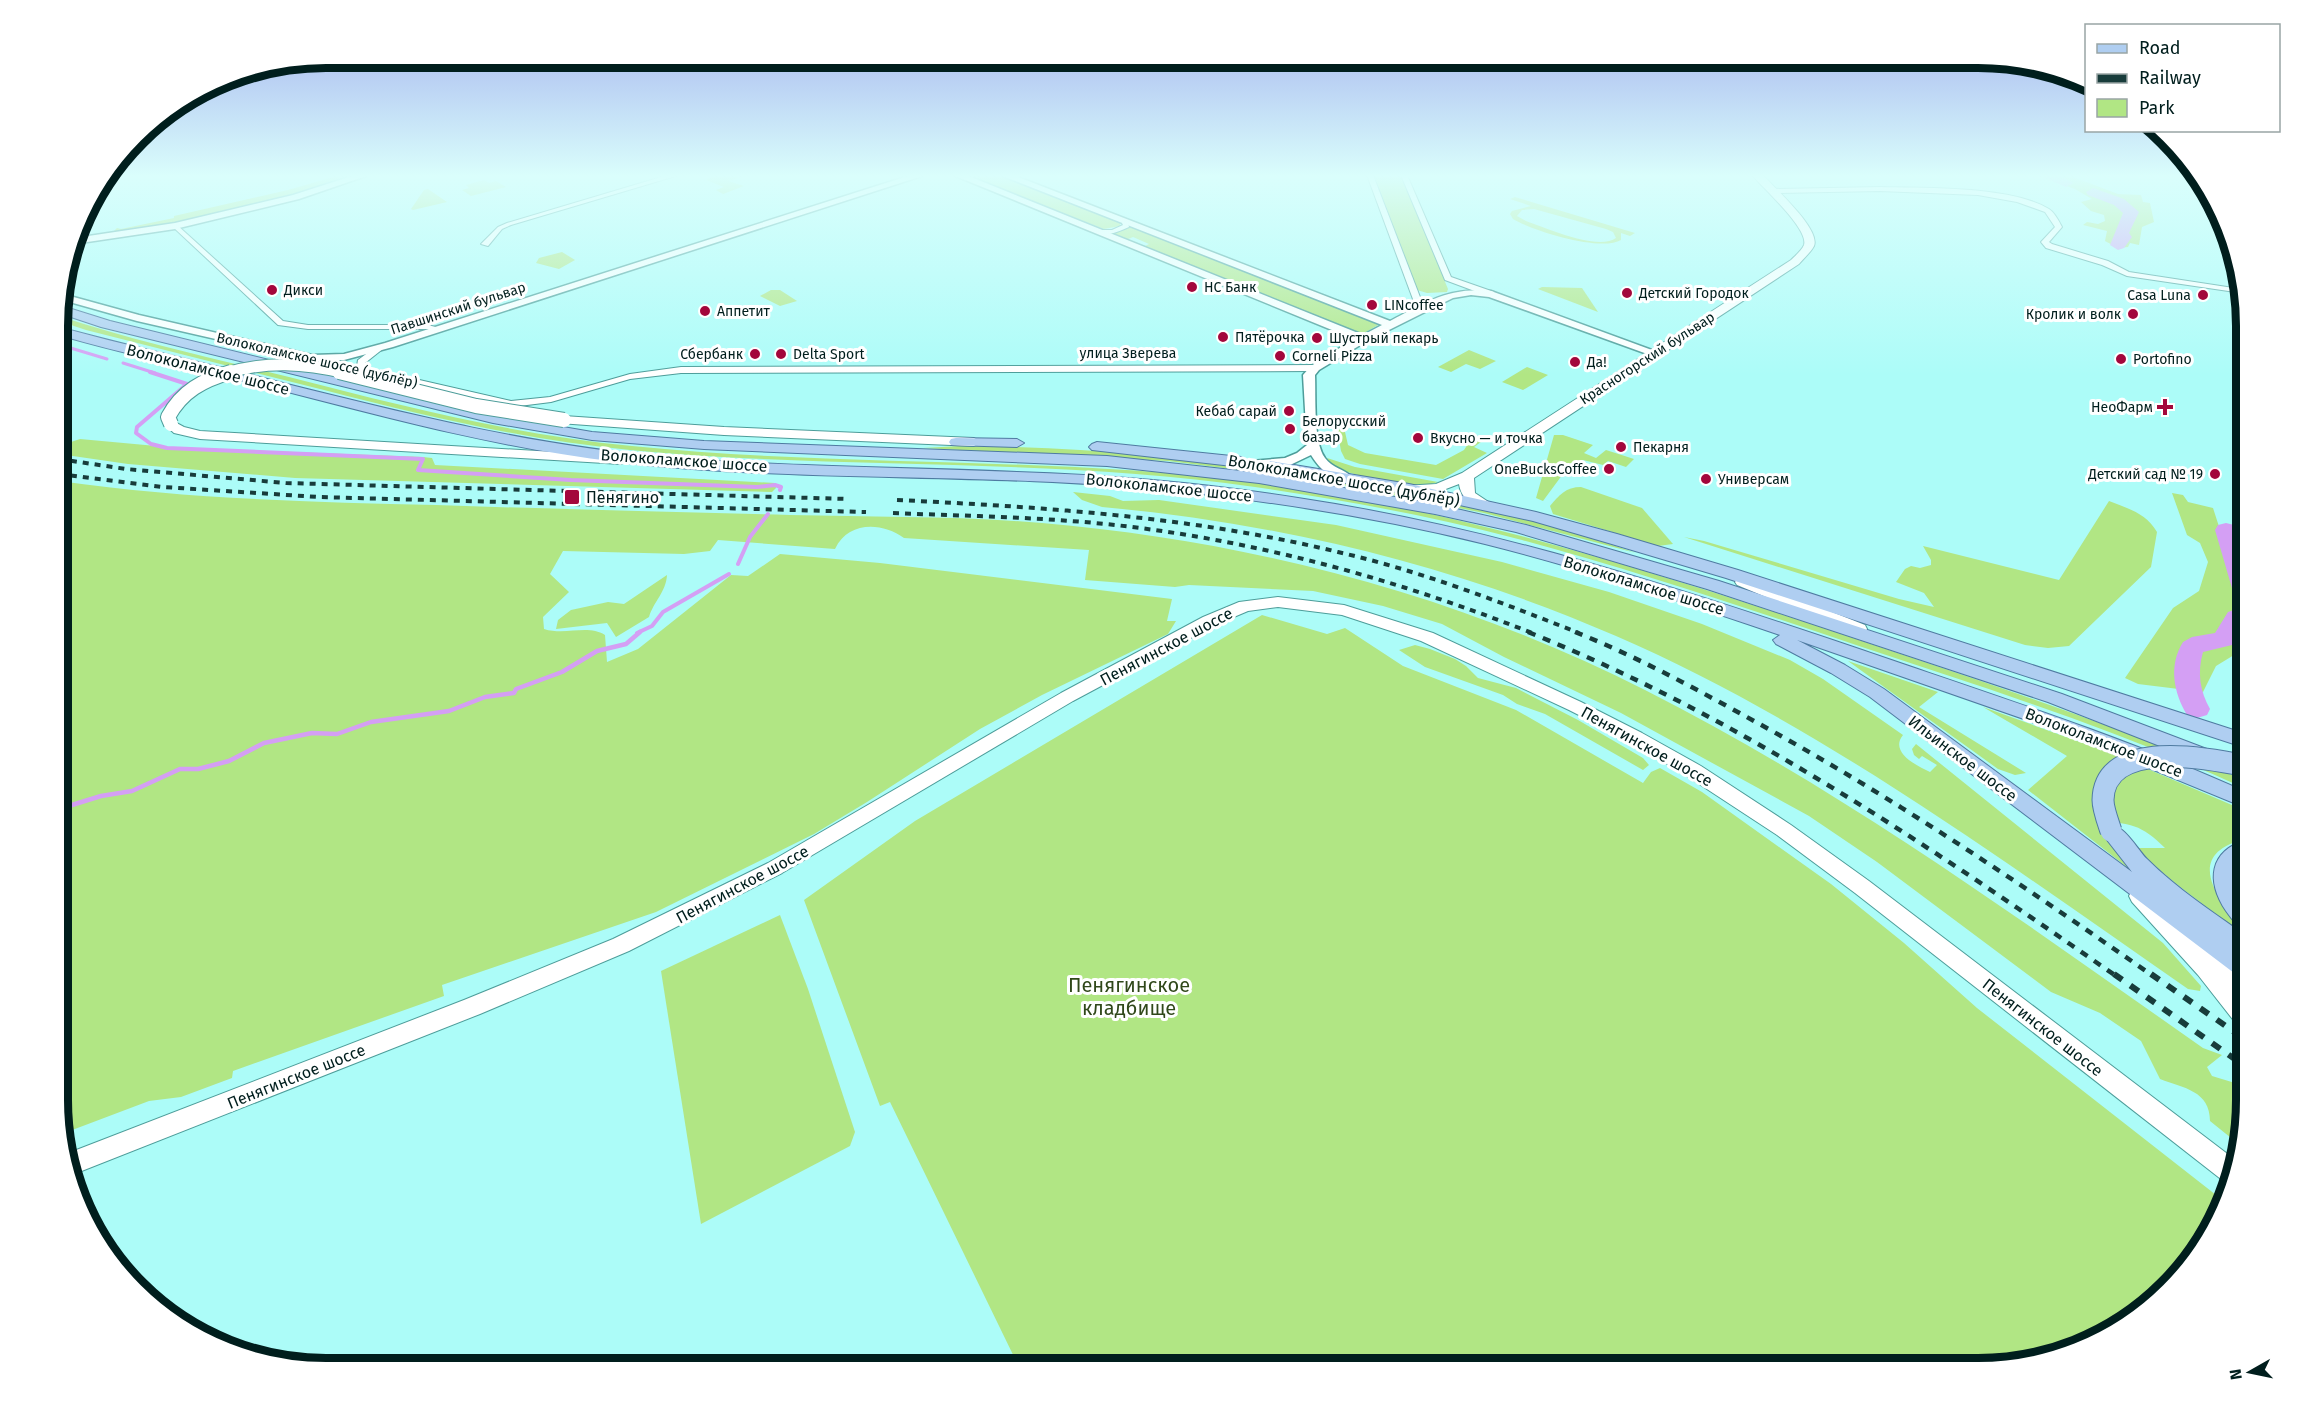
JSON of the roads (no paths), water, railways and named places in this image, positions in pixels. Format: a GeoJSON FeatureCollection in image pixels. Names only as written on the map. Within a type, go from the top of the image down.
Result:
{"type":"FeatureCollection","features":[{"type":"Feature","properties":{"kind":"main road","name":"Красногорский бульвар"},"geometry":{"type":"LineString","coordinates":[[1409,489],[1438,488],[1467,476],[1789,266],[1805,252],[1809,242]]}},
{"type":"Feature","properties":{"kind":"main road","name":"Волоколамское шоссе"},"geometry":{"type":"LineString","coordinates":[[68,312],[106,324],[417,402],[548,430],[642,441],[1107,461],[1229,474],[1365,495],[1520,528],[1713,585],[2122,722],[2236,770]]}},
{"type":"Feature","properties":{"kind":"main road","name":"Волоколамское шоссе"},"geometry":{"type":"LineString","coordinates":[[68,333],[477,434],[577,452],[664,462],[1056,477],[1226,492],[1345,510],[1440,529],[1514,546],[1656,587],[2079,732],[2152,759],[2236,796]]}},
{"type":"Feature","properties":{"kind":"main road"},"geometry":{"type":"LineString","coordinates":[[664,462],[200,435],[179,430],[171,424],[168,417],[173,405],[183,394],[199,385],[240,370],[285,363],[310,364],[476,406],[564,420],[747,433],[982,442]]}},
{"type":"Feature","properties":{"kind":"main road","name":"Волоколамское шоссе (дублёр)"},"geometry":{"type":"LineString","coordinates":[[810,450],[982,442],[1160,452],[1256,464],[1345,477],[1486,505],[1699,564]]}},
{"type":"Feature","properties":{"kind":"main road"},"geometry":{"type":"LineString","coordinates":[[1467,476],[1465,487],[1468,494],[1486,505]]}},
{"type":"Feature","properties":{"kind":"main road"},"geometry":{"type":"LineString","coordinates":[[1699,564],[1911,650]]}},
{"type":"Feature","properties":{"kind":"main road"},"geometry":{"type":"LineString","coordinates":[[1699,564],[2236,738]]}},
{"type":"Feature","properties":{"kind":"main road","name":"Ильинское шоссе"},"geometry":{"type":"LineString","coordinates":[[1656,587],[1757,628],[1838,669],[1923,727],[2236,962]]}},
{"type":"Feature","properties":{"kind":"main road","name":"Пенягинское шоссе"},"geometry":{"type":"LineString","coordinates":[[75,1162],[472,1007],[621,945],[775,868],[1067,697],[1226,613],[1253,604],[1278,602],[1344,610],[1427,637],[1575,706],[1636,737],[1694,771],[1784,830],[1862,887],[2228,1168]]}},
{"type":"Feature","properties":{"kind":"main road"},"geometry":{"type":"LineString","coordinates":[[2236,764],[2186,756],[2149,758],[2123,764],[2111,773],[2103,785],[2101,797],[2103,812],[2111,831],[2133,859],[2154,878],[2236,940]]}},
{"type":"Feature","properties":{"kind":"main road"},"geometry":{"type":"LineString","coordinates":[[2078,845],[2208,953],[2236,982]]}},
{"type":"Feature","properties":{"kind":"main road"},"geometry":{"type":"LineString","coordinates":[[2236,854],[2230,858],[2223,875],[2230,897],[2236,906]]}},
{"type":"Feature","properties":{"kind":"main road"},"geometry":{"type":"LineString","coordinates":[[2149,906],[2206,969],[2236,1006]]}},
{"type":"Feature","properties":{"kind":"street"},"geometry":{"type":"LineString","coordinates":[[192,242],[281,323],[439,329]]}},
{"type":"Feature","properties":{"kind":"street","name":"Павшинский бульвар"},"geometry":{"type":"LineString","coordinates":[[312,358],[338,358],[380,348],[713,242]]}},
{"type":"Feature","properties":{"kind":"street"},"geometry":{"type":"LineString","coordinates":[[1123,242],[1363,339]]}},
{"type":"Feature","properties":{"kind":"street"},"geometry":{"type":"LineString","coordinates":[[1173,242],[1391,325]]}},
{"type":"Feature","properties":{"kind":"street"},"geometry":{"type":"LineString","coordinates":[[1395,242],[1421,310]]}},
{"type":"Feature","properties":{"kind":"street"},"geometry":{"type":"LineString","coordinates":[[1432,242],[1452,287],[1450,295]]}},
{"type":"Feature","properties":{"kind":"street"},"geometry":{"type":"LineString","coordinates":[[2045,242],[2049,246],[2104,263],[2127,274],[2234,290]]}},
{"type":"Feature","properties":{"kind":"street"},"geometry":{"type":"LineString","coordinates":[[1448,278],[1654,353]]}},
{"type":"Feature","properties":{"kind":"street"},"geometry":{"type":"LineString","coordinates":[[1345,477],[1325,467],[1312,445],[1308,381],[1315,368],[1363,339],[1450,295],[1471,292],[1491,294]]}},
{"type":"Feature","properties":{"kind":"street","name":"Волоколамское шоссе (дублёр)"},"geometry":{"type":"LineString","coordinates":[[69,299],[126,315],[510,404],[544,402],[576,393]]}},
{"type":"Feature","properties":{"kind":"street","name":"Павшинский бульвар"},"geometry":{"type":"LineString","coordinates":[[367,372],[360,366],[361,362],[380,348]]}},
{"type":"Feature","properties":{"kind":"street"},"geometry":{"type":"LineString","coordinates":[[271,349],[322,378]]}},
{"type":"Feature","properties":{"kind":"street","name":"улица Зверева"},"geometry":{"type":"LineString","coordinates":[[576,393],[634,375],[681,370],[1315,368]]}},
{"type":"Feature","properties":{"kind":"street"},"geometry":{"type":"LineString","coordinates":[[1256,464],[1292,461],[1307,453],[1312,445]]}},
{"type":"Feature","properties":{"kind":"waterway"},"geometry":{"type":"LineString","coordinates":[[68,347],[107,359]]}},
{"type":"Feature","properties":{"kind":"waterway"},"geometry":{"type":"LineString","coordinates":[[123,363],[155,373]]}},
{"type":"Feature","properties":{"kind":"waterway"},"geometry":{"type":"LineString","coordinates":[[150,372],[187,384],[137,427],[136,433],[151,444],[167,448],[423,459],[418,470],[571,480],[757,487],[775,485],[781,487],[780,490]]}},
{"type":"Feature","properties":{"kind":"waterway"},"geometry":{"type":"LineString","coordinates":[[738,564],[750,537],[768,514]]}},
{"type":"Feature","properties":{"kind":"waterway"},"geometry":{"type":"LineString","coordinates":[[2226,530],[2236,562]]}},
{"type":"Feature","properties":{"kind":"waterway"},"geometry":{"type":"LineString","coordinates":[[637,633],[652,626],[663,612],[729,574]]}},
{"type":"Feature","properties":{"kind":"waterway"},"geometry":{"type":"LineString","coordinates":[[2197,709],[2190,694],[2187,679],[2192,648],[2201,643],[2223,639],[2236,619]]}},
{"type":"Feature","properties":{"kind":"waterway"},"geometry":{"type":"LineString","coordinates":[[68,806],[101,796],[132,791],[180,769],[198,769],[229,761],[264,743],[312,733],[337,734],[371,722],[449,711],[485,697],[514,693],[516,689],[562,672],[597,651],[626,644],[640,632]]}},
{"type":"Feature","properties":{"kind":"railway"},"geometry":{"type":"LineString","coordinates":[[68,460],[126,469],[286,483],[848,499]]}},
{"type":"Feature","properties":{"kind":"railway"},"geometry":{"type":"LineString","coordinates":[[68,475],[163,487],[319,497],[866,512]]}},
{"type":"Feature","properties":{"kind":"railway"},"geometry":{"type":"LineString","coordinates":[[897,500],[1064,510],[1174,522],[1284,540],[1369,560],[1430,578],[1579,633]]}},
{"type":"Feature","properties":{"kind":"railway"},"geometry":{"type":"LineString","coordinates":[[893,513],[1087,522],[1222,541],[1275,552],[1379,580],[1431,596],[1532,633]]}},
{"type":"Feature","properties":{"kind":"railway"},"geometry":{"type":"LineString","coordinates":[[1528,632],[1683,703],[1758,744],[1904,832],[2116,976]]}},
{"type":"Feature","properties":{"kind":"railway"},"geometry":{"type":"LineString","coordinates":[[1575,632],[1688,685],[1857,780],[2007,876],[2153,976]]}},
{"type":"Feature","properties":{"kind":"railway"},"geometry":{"type":"LineString","coordinates":[[2114,974],[2236,1060]]}},
{"type":"Feature","properties":{"kind":"railway"},"geometry":{"type":"LineString","coordinates":[[2151,974],[2236,1033]]}},
{"type":"Feature","properties":{"kind":"place","name":"НС Банк"},"geometry":{"type":"Point","coordinates":[1192,287]}},
{"type":"Feature","properties":{"kind":"place","name":"Дикси"},"geometry":{"type":"Point","coordinates":[272,290]}},
{"type":"Feature","properties":{"kind":"place","name":"Детский Городок"},"geometry":{"type":"Point","coordinates":[1627,293]}},
{"type":"Feature","properties":{"kind":"place","name":"Casa Luna"},"geometry":{"type":"Point","coordinates":[2203,295]}},
{"type":"Feature","properties":{"kind":"place","name":"LINcoffee"},"geometry":{"type":"Point","coordinates":[1372,305]}},
{"type":"Feature","properties":{"kind":"place","name":"Аппетит"},"geometry":{"type":"Point","coordinates":[705,311]}},
{"type":"Feature","properties":{"kind":"place","name":"Кролик и волк"},"geometry":{"type":"Point","coordinates":[2133,314]}},
{"type":"Feature","properties":{"kind":"place","name":"Пятёрочка"},"geometry":{"type":"Point","coordinates":[1223,337]}},
{"type":"Feature","properties":{"kind":"place","name":"Шустрый пекарь"},"geometry":{"type":"Point","coordinates":[1317,338]}},
{"type":"Feature","properties":{"kind":"place","name":"Сбербанк"},"geometry":{"type":"Point","coordinates":[755,354]}},
{"type":"Feature","properties":{"kind":"place","name":"Delta Sport"},"geometry":{"type":"Point","coordinates":[781,354]}},
{"type":"Feature","properties":{"kind":"place","name":"Corneli Pizza"},"geometry":{"type":"Point","coordinates":[1280,356]}},
{"type":"Feature","properties":{"kind":"place","name":"Portofino"},"geometry":{"type":"Point","coordinates":[2121,359]}},
{"type":"Feature","properties":{"kind":"place","name":"Да!"},"geometry":{"type":"Point","coordinates":[1575,362]}},
{"type":"Feature","properties":{"kind":"place","name":"НеоФарм"},"geometry":{"type":"Point","coordinates":[2165,407]}},
{"type":"Feature","properties":{"kind":"place","name":"Кебаб сарай"},"geometry":{"type":"Point","coordinates":[1289,411]}},
{"type":"Feature","properties":{"kind":"place","name":"Белорусский базар"},"geometry":{"type":"Point","coordinates":[1290,429]}},
{"type":"Feature","properties":{"kind":"place","name":"Вкусно — и точка"},"geometry":{"type":"Point","coordinates":[1418,438]}},
{"type":"Feature","properties":{"kind":"place","name":"Пекарня"},"geometry":{"type":"Point","coordinates":[1621,447]}},
{"type":"Feature","properties":{"kind":"place","name":"OneBucksCoffee"},"geometry":{"type":"Point","coordinates":[1609,469]}},
{"type":"Feature","properties":{"kind":"place","name":"Детский сад № 19"},"geometry":{"type":"Point","coordinates":[2215,474]}},
{"type":"Feature","properties":{"kind":"place","name":"Универсам"},"geometry":{"type":"Point","coordinates":[1706,479]}},
{"type":"Feature","properties":{"kind":"place","name":"Пенягино"},"geometry":{"type":"Point","coordinates":[572,497]}},
{"type":"Feature","properties":{"kind":"park label","name":"Пенягинское кладбище"},"geometry":{"type":"Point","coordinates":[1129,996]}}]}
